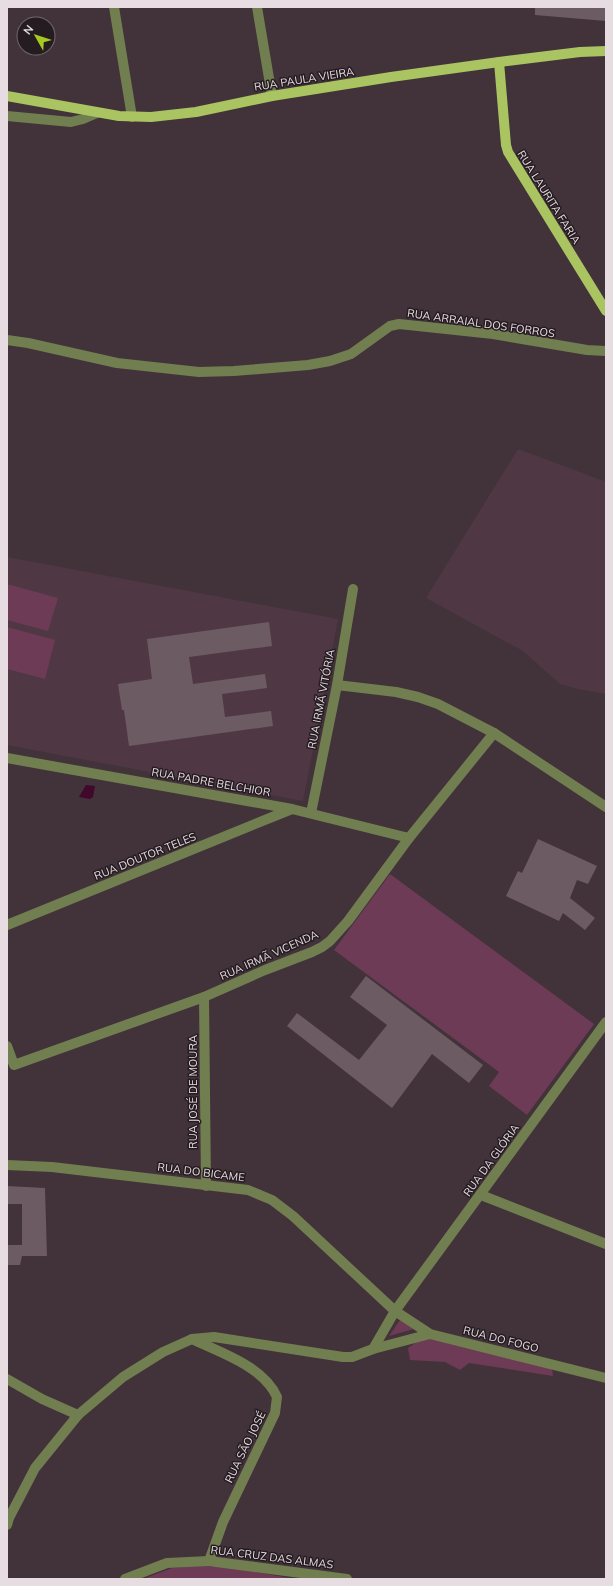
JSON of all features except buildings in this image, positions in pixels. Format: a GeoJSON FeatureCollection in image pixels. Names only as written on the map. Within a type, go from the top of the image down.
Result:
{"type":"FeatureCollection","features":[{"type":"Feature","properties":{"kind":"main road","name":"RUA PAULA VIEIRA"},"geometry":{"type":"LineString","coordinates":[[7,96],[97,113],[132,117],[151,117],[196,112],[272,96],[499,62],[606,51]]}},
{"type":"Feature","properties":{"kind":"main road","name":"RUA LAURITA FARIA"},"geometry":{"type":"LineString","coordinates":[[499,62],[506,145],[508,152],[606,311]]}},
{"type":"Feature","properties":{"kind":"street"},"geometry":{"type":"LineString","coordinates":[[114,7],[132,117]]}},
{"type":"Feature","properties":{"kind":"street"},"geometry":{"type":"LineString","coordinates":[[257,7],[272,96]]}},
{"type":"Feature","properties":{"kind":"street"},"geometry":{"type":"LineString","coordinates":[[7,116],[64,122],[76,121],[97,113]]}},
{"type":"Feature","properties":{"kind":"street","name":"RUA ARRAIAL DOS FORROS"},"geometry":{"type":"LineString","coordinates":[[7,340],[18,341],[117,363],[199,372],[234,371],[308,365],[324,362],[351,354],[390,326],[399,324],[486,333],[588,350],[606,351]]}},
{"type":"Feature","properties":{"kind":"street","name":"RUA IRMÃ VITÓRIA"},"geometry":{"type":"LineString","coordinates":[[311,813],[337,684],[353,589]]}},
{"type":"Feature","properties":{"kind":"street"},"geometry":{"type":"LineString","coordinates":[[337,684],[396,692],[418,697],[438,704],[494,733],[606,807]]}},
{"type":"Feature","properties":{"kind":"street","name":"RUA IRMÃ VICENDA"},"geometry":{"type":"LineString","coordinates":[[7,1046],[14,1065],[204,997],[322,947],[348,921],[409,838],[494,733]]}},
{"type":"Feature","properties":{"kind":"street","name":"RUA PADRE BELCHIOR"},"geometry":{"type":"LineString","coordinates":[[7,758],[292,809],[409,838]]}},
{"type":"Feature","properties":{"kind":"street","name":"RUA DOUTOR TELES"},"geometry":{"type":"LineString","coordinates":[[7,925],[292,809]]}},
{"type":"Feature","properties":{"kind":"street","name":"RUA JOSÉ DE MOURA"},"geometry":{"type":"LineString","coordinates":[[204,997],[206,1186]]}},
{"type":"Feature","properties":{"kind":"street","name":"RUA DA GLÓRIA"},"geometry":{"type":"LineString","coordinates":[[373,1349],[395,1311],[606,1022]]}},
{"type":"Feature","properties":{"kind":"street","name":"RUA DO BICAME"},"geometry":{"type":"LineString","coordinates":[[7,1165],[52,1167],[248,1190],[272,1200],[294,1216],[395,1311]]}},
{"type":"Feature","properties":{"kind":"street"},"geometry":{"type":"LineString","coordinates":[[481,1195],[606,1244]]}},
{"type":"Feature","properties":{"kind":"street","name":"RUA DO FOGO"},"geometry":{"type":"LineString","coordinates":[[395,1311],[430,1334],[606,1378]]}},
{"type":"Feature","properties":{"kind":"street"},"geometry":{"type":"LineString","coordinates":[[7,1525],[9,1518],[35,1468],[78,1415],[106,1390],[141,1364],[163,1352],[192,1339],[214,1337],[343,1357],[361,1354],[373,1349],[430,1334]]}},
{"type":"Feature","properties":{"kind":"street","name":"RUA SÃO JOSÉ"},"geometry":{"type":"LineString","coordinates":[[192,1339],[251,1368],[267,1382],[277,1397],[275,1413],[226,1516],[209,1561]]}},
{"type":"Feature","properties":{"kind":"street"},"geometry":{"type":"LineString","coordinates":[[7,1379],[42,1399],[78,1415]]}},
{"type":"Feature","properties":{"kind":"street","name":"RUA CRUZ DAS ALMAS"},"geometry":{"type":"LineString","coordinates":[[125,1579],[167,1563],[209,1561],[347,1579]]}},
{"type":"Feature","properties":{"kind":"shaded area"},"geometry":{"type":"Polygon","coordinates":[[[518,449],[606,482],[606,694],[560,684],[523,651],[426,598],[518,449]]]}},
{"type":"Feature","properties":{"kind":"shaded area"},"geometry":{"type":"Polygon","coordinates":[[[7,557],[338,619],[303,801],[7,745],[7,557]]]}},
{"type":"Feature","properties":{"kind":"shaded area"},"geometry":{"type":"Polygon","coordinates":[[[7,584],[58,598],[48,631],[7,620],[7,584]]]}},
{"type":"Feature","properties":{"kind":"shaded area"},"geometry":{"type":"Polygon","coordinates":[[[7,627],[55,640],[45,679],[7,669],[7,627]]]}},
{"type":"Feature","properties":{"kind":"shaded area"},"geometry":{"type":"Polygon","coordinates":[[[86,785],[95,786],[93,797],[90,799],[79,797],[86,785]]]}},
{"type":"Feature","properties":{"kind":"shaded area"},"geometry":{"type":"Polygon","coordinates":[[[390,874],[594,1024],[527,1115],[489,1086],[499,1072],[334,950],[390,874]]]}},
{"type":"Feature","properties":{"kind":"shaded area"},"geometry":{"type":"Polygon","coordinates":[[[400,1320],[414,1329],[389,1336],[400,1320]]]}},
{"type":"Feature","properties":{"kind":"shaded area"},"geometry":{"type":"Polygon","coordinates":[[[429,1338],[552,1369],[553,1376],[469,1363],[460,1370],[445,1362],[410,1360],[408,1348],[418,1341],[429,1338]]]}},
{"type":"Feature","properties":{"kind":"shaded area"},"geometry":{"type":"Polygon","coordinates":[[[198,1566],[227,1567],[295,1579],[143,1579],[172,1568],[198,1566]]]}}]}
